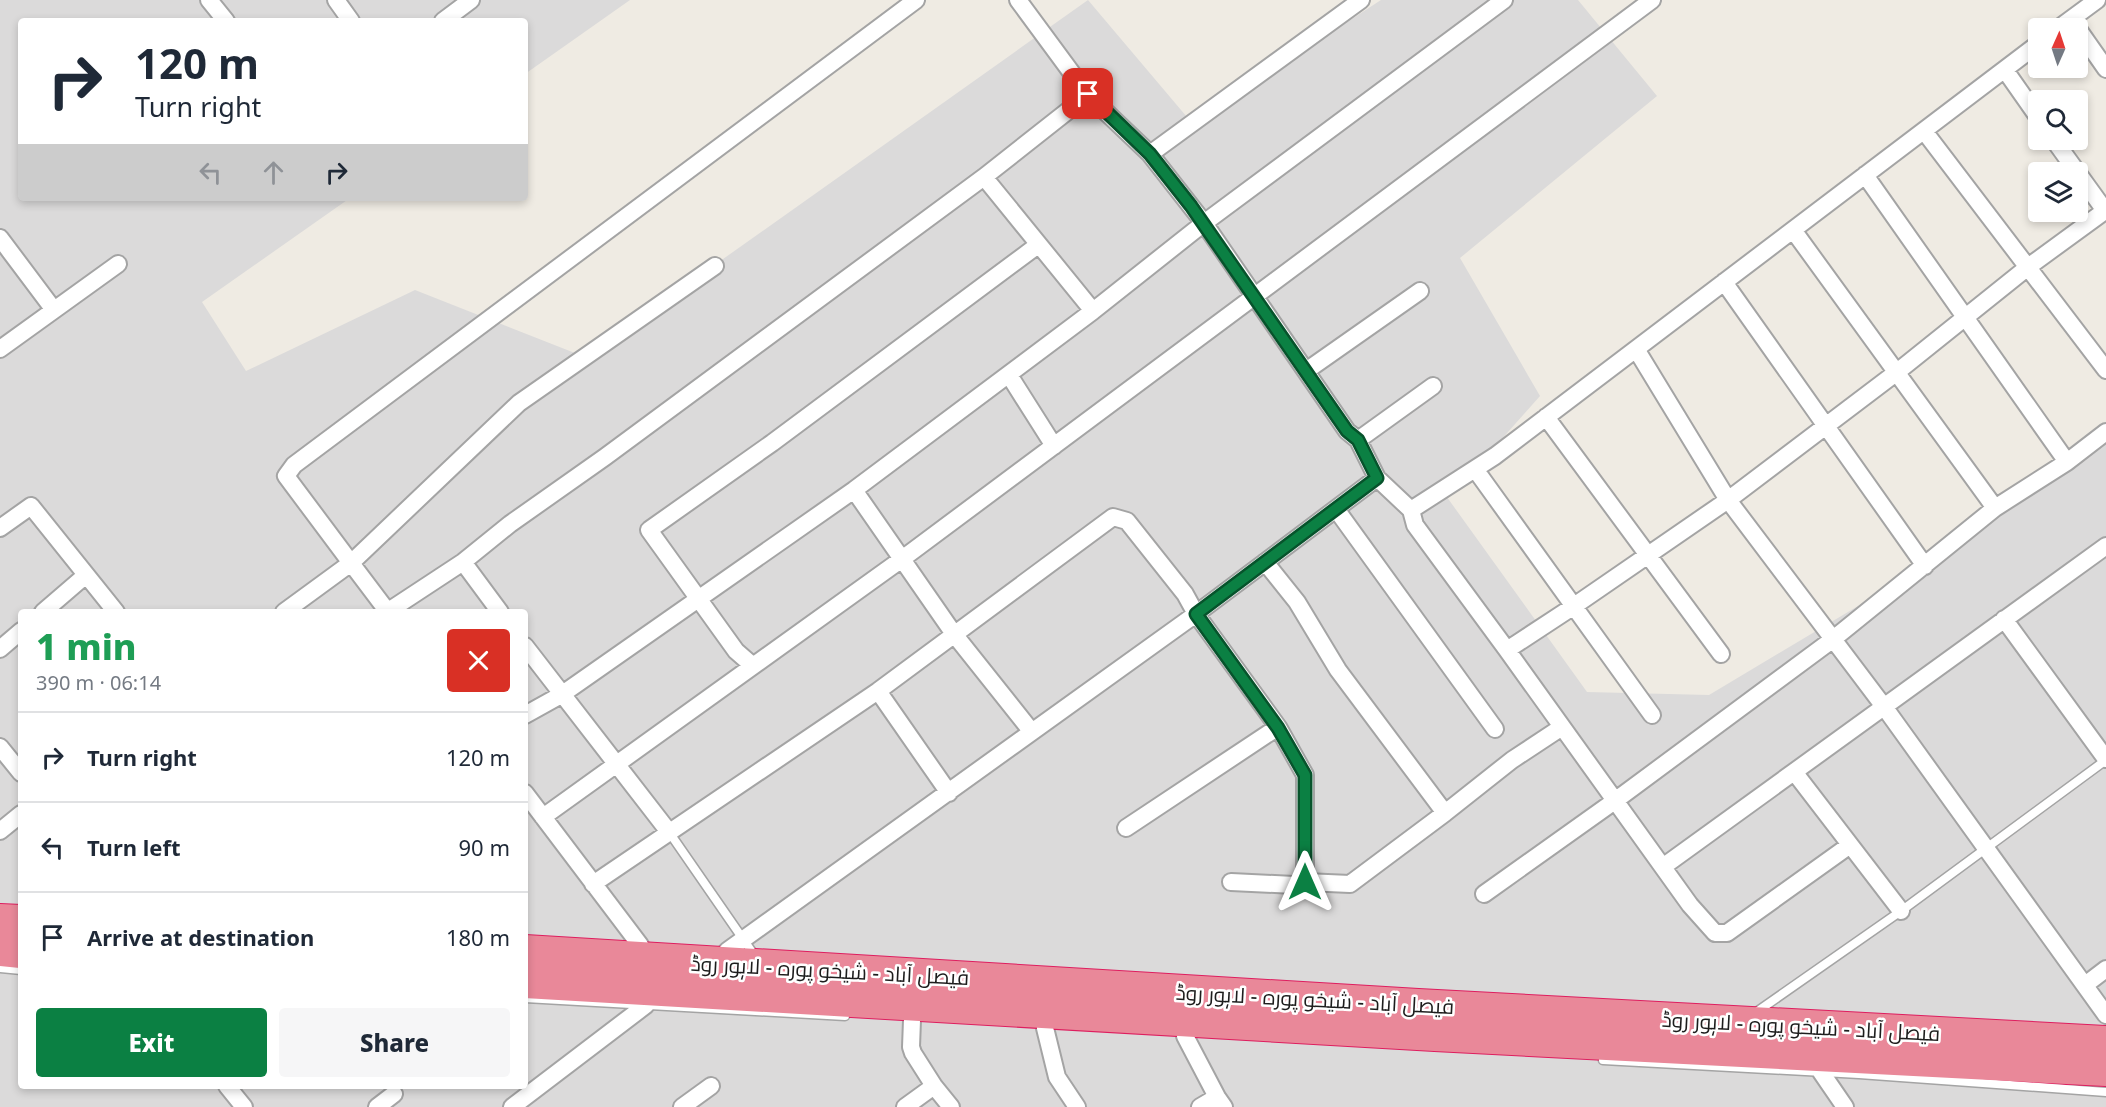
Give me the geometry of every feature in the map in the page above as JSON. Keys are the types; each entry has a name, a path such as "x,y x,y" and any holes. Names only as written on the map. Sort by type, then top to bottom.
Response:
{"highway":[{"path":"0,920 18,921"},
{"path":"0,950 18,952"},
{"name":"فیصل آباد - شیخو پورہ - لاہور روڈ","path":"528,951 1430,1006 2106,1042"},
{"name":"فیصل آباد - شیخو پورہ - لاہور روڈ","path":"528,982 1435,1035 2106,1070"}],"street":[{"path":"209,0 224,18"},
{"path":"336,0 349,18"},
{"path":"386,609 286,476 294,465 916,0"},
{"path":"1018,0 1088,94 1150,154 1204,223 1347,431 1358,440 1377,478 1411,510 1415,525 1690,905 1715,933 1727,933 1850,845"},
{"path":"1150,154 1361,0"},
{"path":"528,713 561,695 854,490 1093,311 1204,223 1504,0"},
{"path":"543,817 902,559 1652,0"},
{"path":"2079,18 2097,0"},
{"path":"446,18 460,3"},
{"path":"2088,47 2106,69"},
{"path":"1411,510 1475,469 1546,417 2028,52"},
{"path":"2005,70 2028,103"},
{"path":"392,609 463,562 510,524 605,457 984,177 1088,94"},
{"path":"1924,131 2106,370"},
{"path":"1507,650 1728,500 1897,372 2028,267 2106,211 2061,150"},
{"path":"1865,175 2067,462"},
{"path":"984,177 1093,311"},
{"path":"1793,230 1995,508"},
{"path":"0,238 54,310"},
{"path":"752,665 736,651 649,530 772,443 1038,245"},
{"path":"0,349 118,264"},
{"path":"288,609 351,563 519,403 715,266"},
{"path":"1724,282 1924,566"},
{"path":"1306,371 1420,291"},
{"path":"1636,349 1728,500 1885,708 2106,1015"},
{"path":"1009,375 1054,446"},
{"path":"1358,440 1433,386"},
{"path":"1546,417 1721,654"},
{"path":"1484,894 1616,800 1832,640 1995,508 2067,462 2106,432"},
{"path":"1475,469 1652,715"},
{"path":"721,950 747,946 949,793 1196,614 1377,478"},
{"path":"854,490 954,634 1032,732"},
{"path":"0,528 31,506 114,609"},
{"path":"1336,510 1495,729"},
{"path":"593,884 878,691 1113,517 1127,522 1185,594 1196,614 1278,728 1305,775 1305,882"},
{"path":"1664,867 2004,620 2105,550"},
{"path":"463,562 498,609"},
{"path":"1265,562 1297,602 1338,670 1446,813"},
{"path":"46,609 86,575"},
{"path":"2004,620 2106,760"},
{"path":"0,649 18,634"},
{"path":"528,650 669,832"},
{"path":"878,691 949,793"},
{"path":"1231,882 1294,885 1305,882 1350,884 1446,813 1512,760 1562,727"},
{"path":"1126,828 1278,728"},
{"path":"0,747 18,769"},
{"path":"1795,772 1901,911"},
{"path":"528,797 640,945"},
{"path":"0,831 18,816"},
{"path":"2085,985 2106,969"},
{"path":"512,1107 646,1005"},
{"path":"911,1020 913,1053 934,1086 951,1107"},
{"path":"1045,1028 1057,1077 1077,1107"},
{"path":"1185,1036 1221,1102 1200,1107"},
{"path":"1821,1072 1845,1107"},
{"path":"682,1107 711,1086"},
{"path":"905,1107 934,1086"},
{"path":"229,1089 244,1107"},
{"path":"377,1107 394,1094"}],"lane":[{"path":"1755,1013 1901,911 2106,760"},
{"path":"669,832 747,946 763,953"},
{"path":"0,968 18,970"},
{"path":"528,998 854,1017"},
{"path":"1743,1012 1767,1014"},
{"path":"1860,1019 2106,1033"},
{"path":"1597,1059 2106,1092"}],"shaded area":[{"path":"0,0 630,0 528,72 528,18 18,18 18,201 346,201 202,302 246,371 415,290 585,357 1088,0 1192,123 1381,0 1578,0 1657,96 1460,258 1540,396 1475,469 1444,493 1587,692 1709,695 1925,566 2106,438 2106,1107 0,1107"}],"route":[{"path":"1088,94 1150,154 1204,223 1347,431 1358,440 1377,478 1196,614 1278,728 1305,775 1305,882"}]}
